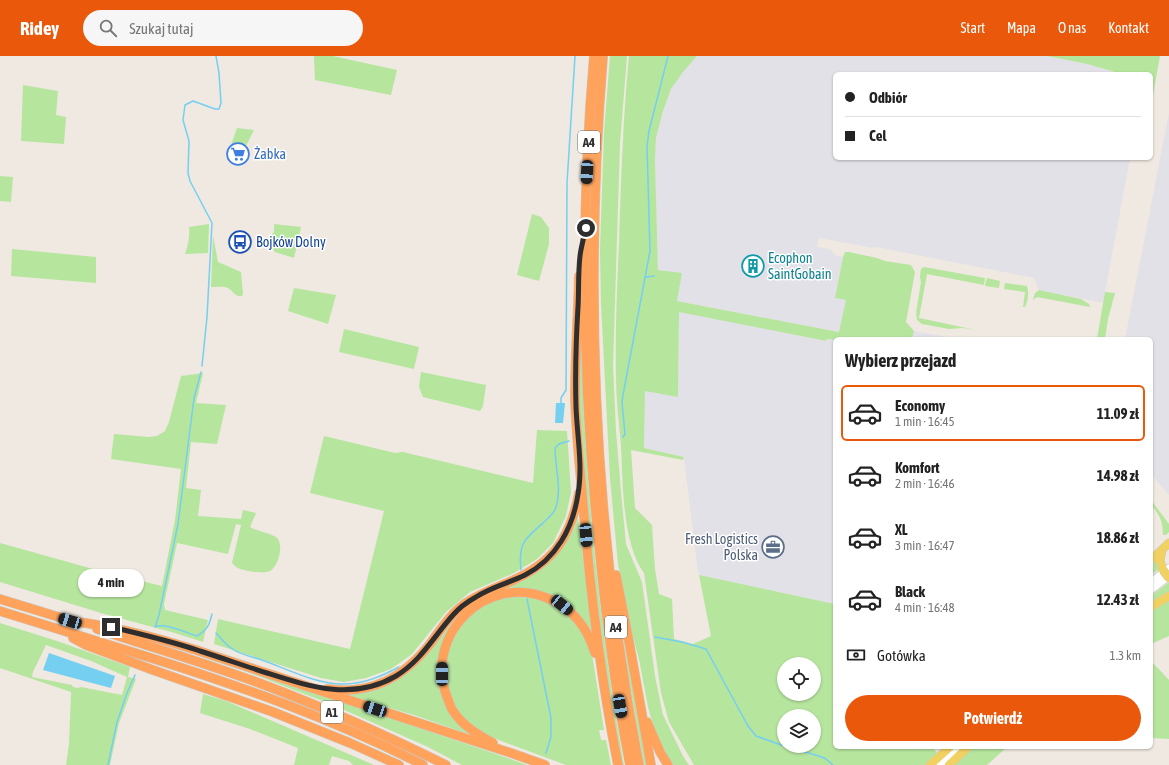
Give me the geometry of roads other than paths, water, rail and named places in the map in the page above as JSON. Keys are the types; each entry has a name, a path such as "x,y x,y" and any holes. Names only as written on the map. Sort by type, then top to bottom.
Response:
{"highway":[{"name":"A4","path":"594,56 589,125 585,297 589,426 601,571 609,633 630,765"},
{"name":"A4","path":"603,56 596,158 594,241 595,374 602,488 610,572 622,667 639,765"},
{"path":"586,228 580,256 575,370 576,419 590,579 602,674 618,765"},
{"path":"306,685 336,690 373,687 398,675 409,667 420,656 454,613 466,603 479,595 526,575 548,558 559,546 568,530 575,510 581,480"},
{"path":"602,488 619,593 651,765"},
{"path":"511,753 477,734 467,726 452,710 444,688 442,659 445,646 450,633 461,618 471,609 494,596 508,593 529,593 540,595 552,600 571,612 584,627 590,636 602,674"},
{"name":"A1","path":"0,599 194,661 266,686 384,735 446,765"},
{"name":"A1","path":"0,611 192,671 250,691 320,718 423,765"},
{"path":"70,621 105,626 148,636 217,656 545,765"},
{"path":"50,626 86,645 273,712 350,743 399,765"},
{"path":"641,706 660,752 668,765"},
{"path":"350,743 386,765"}],"main road":[{"path":"1153,558 1169,543"},
{"path":"1153,589 1169,577 1166,569 1160,561 1162,550"},
{"path":"1153,580 1166,569"},
{"path":"1153,606 1169,596"},
{"path":"930,765 948,749"},
{"path":"934,765 948,749"},
{"path":"940,765 958,749"},
{"path":"949,765 966,749"}],"water":[{"path":"556,403 565,403 563,423 555,423"},
{"path":"49,653 115,676 111,688 43,670"}],"waterway":[{"path":"202,366 207,317 212,223 190,181 188,173 189,141 183,120 185,105 193,101 219,109 221,103 216,56"},
{"path":"561,403 561,398 566,390 567,183 575,56"},
{"path":"623,437 625,434 622,402 623,395 650,251 647,146 649,131 668,56"},
{"path":"646,277 654,276"},
{"path":"155,627 159,615 178,524 194,398 201,372"},
{"path":"521,570 520,554 524,543 531,533 551,516 556,507 558,500 558,485 555,448 559,444 569,441"},
{"path":"527,599 551,718 551,737 546,753"},
{"path":"155,627 169,627 197,636 208,627 212,614"},
{"path":"216,633 227,645 238,652 303,676 334,684 359,683 399,667"},
{"path":"655,637 682,642 706,649 748,726 756,736 777,744"},
{"path":"108,765 117,722 135,675"},
{"path":"809,753 822,757 833,765"}],"place":[{"name":"Żabka","path":"238,154"},
{"name":"Bojków Dolny","path":"240,242"},
{"name":"Ecophon SaintGobain","path":"753,266"},
{"name":"Fresh Logistics Polska","path":"773,547"}]}
